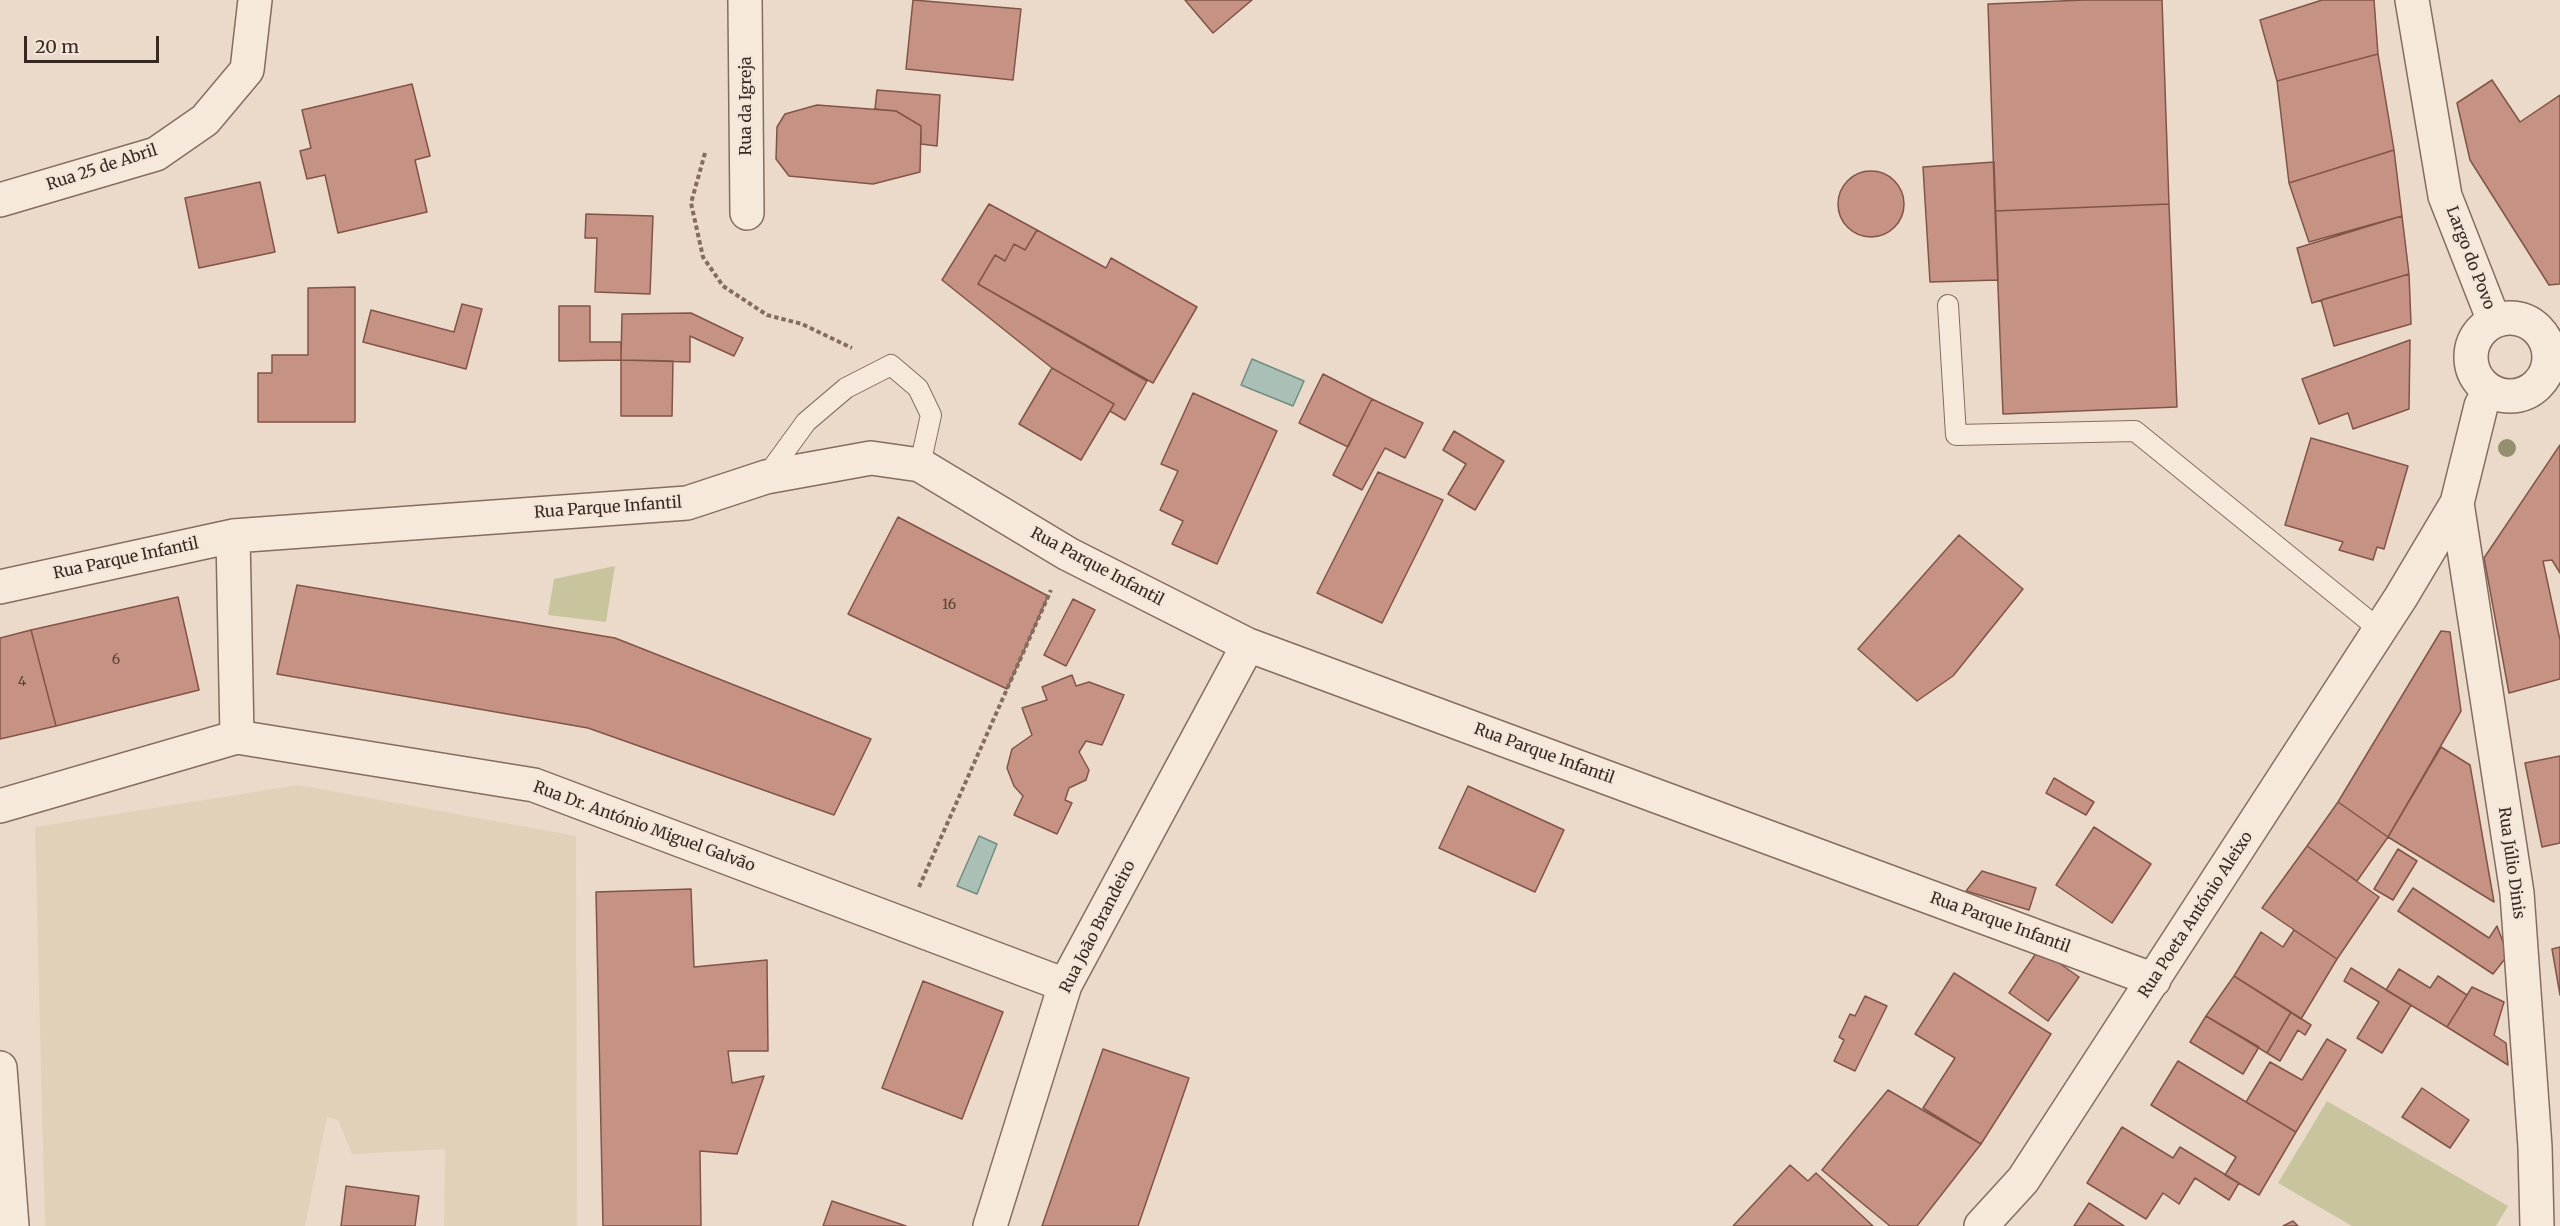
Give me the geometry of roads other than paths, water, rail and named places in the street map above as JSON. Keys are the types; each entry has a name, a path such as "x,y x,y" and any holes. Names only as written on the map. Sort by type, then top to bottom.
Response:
{"street":[{"name":"Rua 25 de Abril","path":"0,200 156,154 205,120 247,70 255,0"},
{"name":"Rua da Igreja","path":"745,0 747,213"},
{"name":"Largo do Povo","path":"2412,0 2445,196 2494,321"},
{"name":"Largo do Povo","path":"2520,319 2554,342 2547,366 2538,384 2515,395 2502,395 2489,390 2474,372 2471,348 2476,337 2494,321 2520,319"},
{"path":"2457,503 2481,406 2489,390"},
{"name":"Rua Parque Infantil","path":"0,587 233,536 687,503 766,477 871,458 920,465 1068,554 1248,645 2154,980"},
{"name":"Rua Poeta António Aleixo","path":"1981,1226 2023,1180 2380,630 2457,503"},
{"name":"Rua Júlio Dinis","path":"2457,503 2517,893 2535,1147 2537,1226"},
{"path":"233,536 237,737"},
{"name":"Rua João Brandeiro","path":"990,1226 1065,985 1248,645"},
{"name":"Rua Dr. António Miguel Galvão","path":"0,806 237,737 534,785 1065,985"},
{"path":"0,1068 8,1213"}],"lane":[{"path":"1948,305 1956,435 2135,431 2380,630"},
{"path":"766,477 806,422 846,388 891,364 918,388 931,415 920,465"}]}
